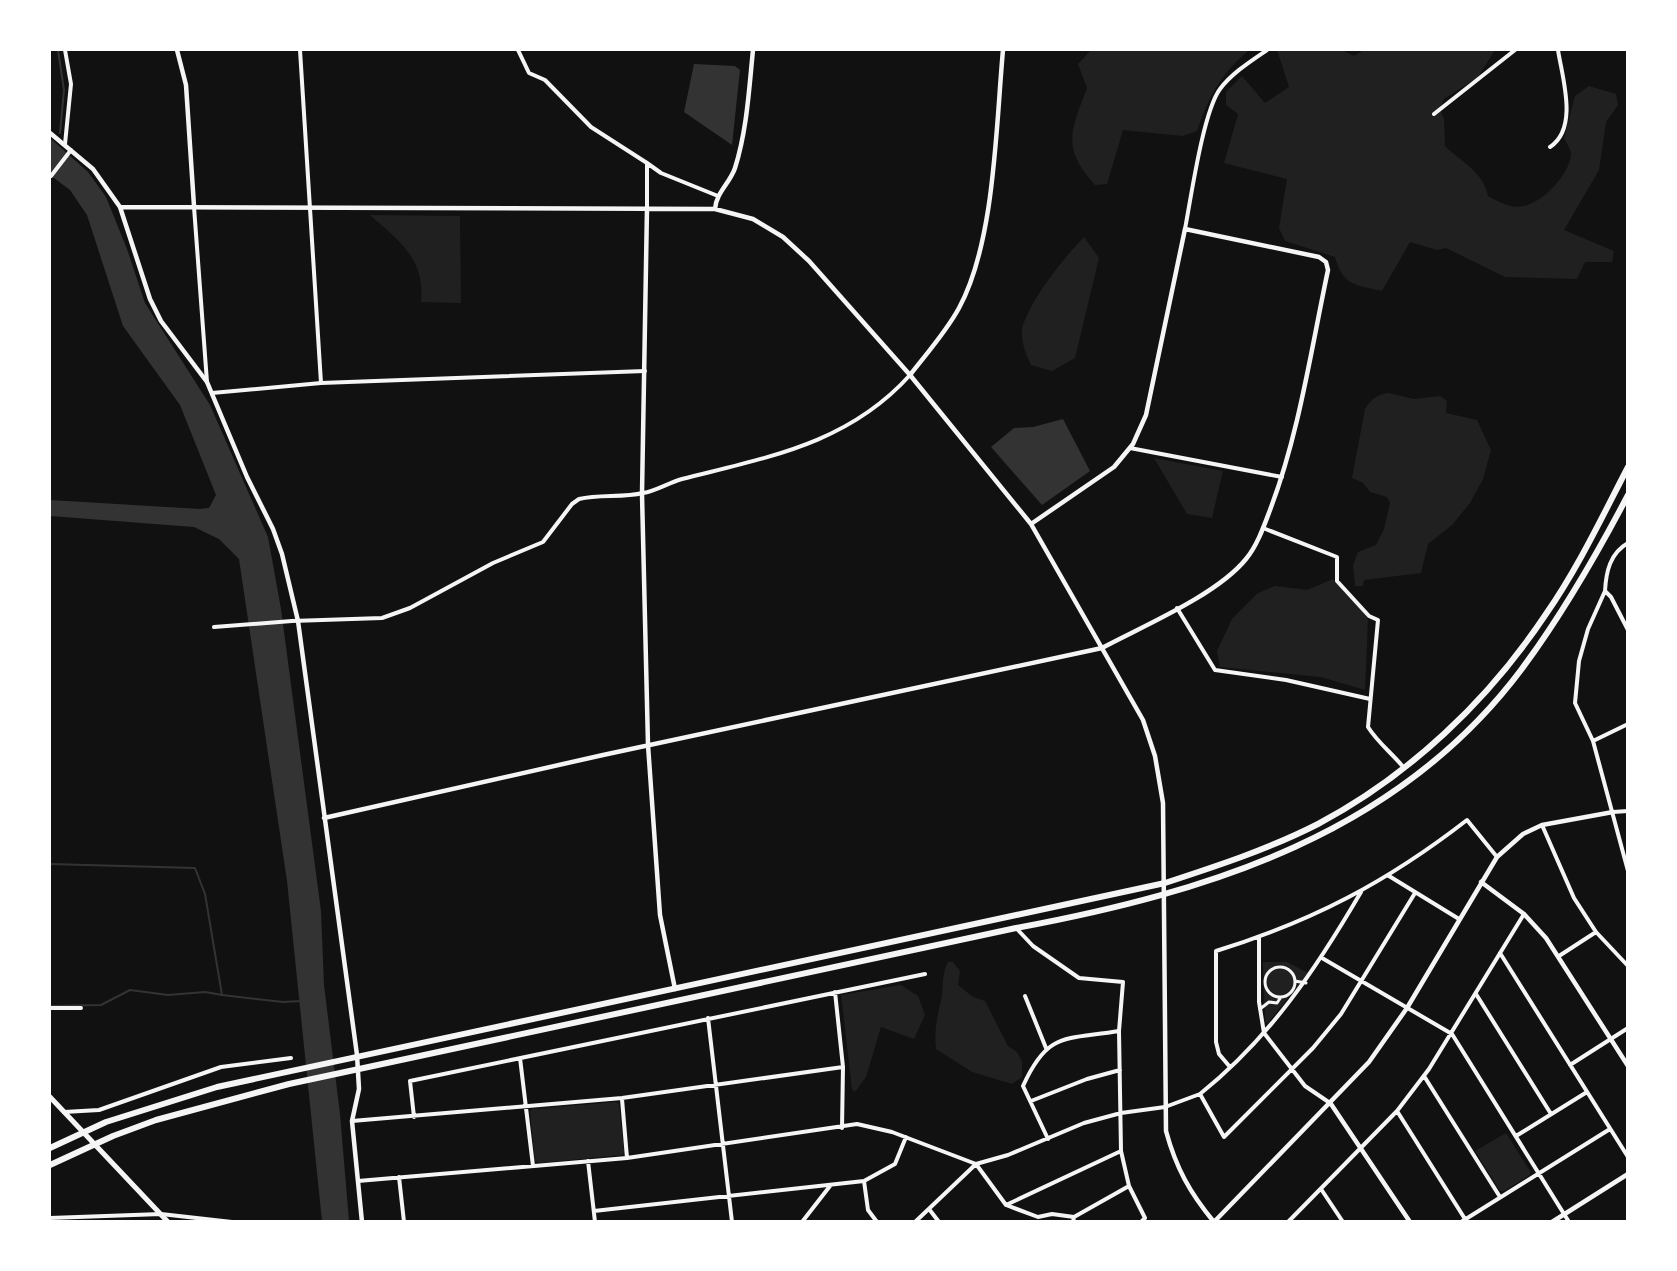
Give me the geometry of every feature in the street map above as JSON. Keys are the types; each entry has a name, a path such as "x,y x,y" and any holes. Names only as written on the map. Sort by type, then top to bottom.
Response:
{"highway":[{"path":"50,1148 82,1132 217,1087 357,1055 1165,883 1286,839 1339,811 1404,768 1450,729 1512,662 1564,584 1628,467"},
{"path":"50,1165 92,1144 156,1120 294,1083 1016,928 1093,914 1165,895 1256,866 1326,833 1379,801 1458,739 1520,671 1555,621 1587,572 1628,495"}],"main road":[{"path":"50,1097 92,1144 168,1221"}],"street":[{"path":"65,50 71,84 65,144"},
{"path":"177,50 186,85 207,382"},
{"path":"300,50 308,207 321,382"},
{"path":"518,50 529,73 545,80 591,127 661,173 718,196"},
{"path":"715,209 718,196 734,171 742,144 753,50"},
{"path":"214,627 382,618 410,609 493,563 543,542 572,504 579,499 642,494 679,480 790,451 832,435 875,410 910,375 960,307 974,271 988,205 1003,50"},
{"path":"1031,524 1114,467 1130,448 1146,415 1206,130 1219,90 1232,76 1267,50"},
{"path":"1434,114 1515,50"},
{"path":"1550,147 1557,142 1564,125 1566,94 1558,50"},
{"path":"50,133 93,169 120,207 130,241 158,314 207,382 282,554 295,621 357,1055 359,1089 352,1121 362,1221"},
{"path":"51,176 69,151"},
{"path":"647,163 642,494 648,745 660,915 675,988"},
{"path":"120,207 715,209 753,219 783,237 809,261 910,375 1031,524 1143,720 1155,756 1163,802 1166,1131 1180,1174 1188,1189 1214,1221 1331,1104 1369,1062 1407,1008 1497,857 1523,834 1542,825 1628,811"},
{"path":"324,818 648,745 1102,648 1177,608 1221,581 1246,559 1263,528 1282,477 1325,282 1326,262 1318,257 1185,229"},
{"path":"212,393 321,382 645,371"},
{"path":"1130,448 1282,477"},
{"path":"1263,528 1337,557 1337,581 1370,616 1378,620 1368,727 1377,743 1387,748 1404,768"},
{"path":"1628,543 1621,547 1607,568 1605,591 1588,629 1579,661 1575,703 1593,741 1623,862 1628,871"},
{"path":"1605,591 1611,597 1628,630"},
{"path":"1177,608 1215,670 1286,680 1370,699"},
{"path":"1593,741 1628,724"},
{"path":"1230,1066 1219,1054 1216,1042 1216,951 1259,937 1361,892 1389,876 1467,820 1497,857"},
{"path":"1542,825 1574,898 1596,933 1628,966"},
{"path":"1389,876 1459,919"},
{"path":"1481,882 1524,914 1559,956 1628,1066"},
{"path":"915,1221 976,1164 1084,1124 1121,1113 1165,1107 1200,1094 1264,1033 1306,983 1361,892"},
{"path":"1200,1094 1224,1137 1293,1069 1341,1014 1415,892"},
{"path":"1288,1221 1397,1111 1424,1076 1452,1035 1524,914"},
{"path":"1016,928 1033,946 1079,978 1123,982 1119,1031 1121,1151 1129,1186 1145,1218 1142,1221"},
{"path":"1559,956 1596,933"},
{"path":"1259,937 1259,1009 1264,1033 1305,1086 1331,1104 1410,1221"},
{"path":"1500,953 1628,1157"},
{"path":"1322,958 1452,1035 1569,1221"},
{"path":"1281,997 1274,996 1267,989 1265,980 1269,972 1277,968 1287,969 1295,981 1306,983"},
{"path":"414,1116 410,1081 925,974"},
{"path":"1259,1009 1269,1002 1277,1003 1281,997 1292,991 1295,981"},
{"path":"835,992 843,1067 842,1128"},
{"path":"1476,994 1551,1114"},
{"path":"1025,996 1046,1048"},
{"path":"50,1008 81,1008"},
{"path":"708,1018 732,1221"},
{"path":"1570,1065 1628,1028"},
{"path":"1048,1139 1023,1086 1034,1063 1046,1048 1061,1041 1119,1031"},
{"path":"64,1112 99,1110 221,1067 291,1058"},
{"path":"520,1058 533,1166"},
{"path":"352,1121 622,1098 843,1067"},
{"path":"1031,1101 1087,1079 1120,1070"},
{"path":"1424,1076 1500,1197"},
{"path":"1516,1136 1587,1092"},
{"path":"622,1098 627,1158"},
{"path":"1397,1111 1463,1220 1610,1129"},
{"path":"358,1181 627,1158 857,1124 876,1127 906,1137 976,1164 1006,1205 1043,1219 1052,1214 1073,1219 1129,1186"},
{"path":"594,1211 864,1181 895,1164 906,1137"},
{"path":"1006,1205 1121,1151"},
{"path":"588,1161 595,1221"},
{"path":"1552,1221 1628,1174"},
{"path":"399,1177 404,1221"},
{"path":"864,1181 868,1210 877,1221"},
{"path":"802,1221 831,1185"},
{"path":"1321,1189 1343,1221"},
{"path":"929,1209 939,1221"},
{"path":"50,1218 105,1220 161,1214 232,1221"}],"shaded area":[{"path":"1091,50 1249,50 1223,77 1206,107 1197,131 1183,136 1123,130 1107,184 1095,185 1077,160 1072,138 1087,88 1078,64"},
{"path":"1277,50 1342,50 1354,56 1364,50 1495,50 1478,77 1444,99 1440,109 1444,119 1445,146 1477,174 1488,196 1514,207 1524,206 1539,199 1554,186 1565,171 1571,155 1564,138 1575,96 1589,86 1616,94 1618,105 1606,122 1599,170 1564,230 1614,251 1612,262 1585,262 1577,279 1505,277 1446,248 1437,250 1410,242 1382,291 1352,283 1342,274 1335,257 1285,241 1279,228 1287,179 1224,163 1238,114 1226,105 1226,92 1242,76 1265,103 1289,87"},
{"path":"694,64 735,66 740,70 732,145 684,112"},
{"path":"50,138 88,172 106,197 145,303 210,405 268,537 281,609 321,911 324,985 340,1114 349,1221 322,1221 287,881 239,559 219,539 194,527 50,516 50,500 200,509 209,508 216,495 180,405 123,326 87,215 70,190 50,175"},
{"path":"370,215 460,216 461,303 421,302 421,287 415,262 400,243"},
{"path":"1084,237 1099,258 1075,358 1052,371 1031,365 1024,346 1023,325 1049,278"},
{"path":"1389,393 1414,399 1440,396 1447,401 1446,413 1477,420 1491,450 1483,479 1470,503 1452,525 1428,544 1421,573 1364,580 1363,586 1355,586 1353,565 1358,552 1376,545 1384,529 1390,503 1387,497 1370,492 1363,483 1352,478 1365,409 1375,398"},
{"path":"1063,419 1090,471 1042,505 991,447 1014,428 1033,427"},
{"path":"1154,458 1223,471 1212,518 1187,514"},
{"path":"1333,579 1359,605 1368,620 1365,690 1321,677 1220,667 1217,651 1232,619 1258,593 1275,586 1307,590"},
{"path":"948,962 953,962 960,971 958,985 973,997 985,1001 1008,1046 1017,1052 1022,1062 1022,1077 1012,1084 972,1072 936,1049 936,1025"},
{"path":"1263,962 1287,962 1308,973 1268,1023 1265,1022"},
{"path":"901,985 918,996 925,1015 914,1039 881,1027 866,1077 855,1092 852,1089 841,995"},
{"path":"616,1102 619,1104 624,1152 622,1155 540,1163 535,1161 530,1112 532,1109"},
{"path":"1506,1133 1530,1171 1530,1175 1504,1191 1500,1191 1475,1151"}],"waterway":[{"path":"58,50 64,90 60,133"},
{"path":"50,864 195,868 205,894 222,995 283,1002 302,1001"},
{"path":"50,1006 101,1005 130,990 168,995 205,992 222,995"},
{"path":"58,1222 67,1221"}]}
